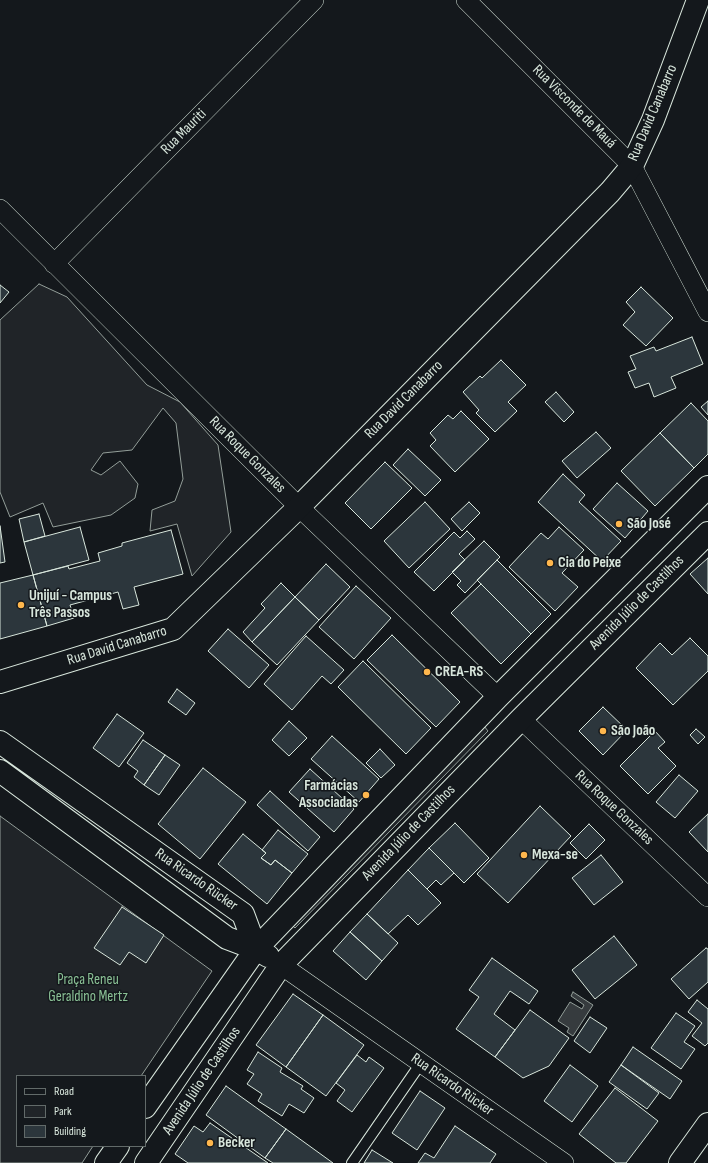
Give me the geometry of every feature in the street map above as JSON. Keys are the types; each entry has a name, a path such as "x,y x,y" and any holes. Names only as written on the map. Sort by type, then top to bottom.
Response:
{"main road":[{"name":"Rua David Canabarro","path":"0,682 173,629 299,507 610,192 632,166 653,120 698,0"},
{"name":"Avenida Júlio de Castilhos","path":"146,1106 256,949 498,697 708,487"},
{"name":"Avenida Júlio de Castilhos","path":"146,1163 281,965 521,719 708,533"},
{"path":"498,697 521,719"},
{"name":"Rua Ricardo Rücker","path":"0,742 243,914 256,949"},
{"name":"Rua Ricardo Rücker","path":"0,771 227,938 256,949"},
{"path":"256,949 281,965"},
{"path":"680,1163 708,1124"},
{"path":"106,1163 117,1147"}],"street":[{"name":"Rua Mauriti","path":"54,264 314,0"},
{"name":"Rua Visconde de Mauá","path":"466,0 632,166 708,312"},
{"name":"Rua Roque Gonzales","path":"0,209 299,507 498,697"},
{"name":"Rua Roque Gonzales","path":"521,719 708,897"},
{"name":"Rua Ricardo Rücker","path":"281,965 564,1163"}],"lane":[{"path":"352,1163 421,1063"}],"green space":[{"path":"39,284 67,297 147,385 180,402 218,445 231,532 192,576 177,524 150,531 152,510 175,501 183,479 176,423 163,408 132,450 103,453 91,470 101,475 120,461 138,484 135,498 111,515 53,527 43,503 10,517 0,492 0,320"},
{"path":"484,726 488,731 295,928 290,923"},
{"name":"Praça Reneu Geraldino Mertz","path":"0,816 212,971 142,1075 16,1075 16,1147 92,1147 82,1163 0,1163"}],"shaded area":[{"path":"573,992 593,1005 573,1036 567,1032 569,1028 558,1021 570,1002 582,1009 584,1005 571,996"}],"building":[{"path":"0,285 9,292 0,303"},
{"path":"641,287 673,318 646,346 623,325 635,312 626,302"},
{"path":"692,337 703,364 671,377 676,388 654,397 649,383 635,388 628,372 636,369 630,356 654,347 656,351"},
{"path":"501,360 526,385 508,402 517,411 495,432 476,413 479,410 463,392 480,376 482,378"},
{"path":"556,392 574,412 564,422 545,402"},
{"path":"708,401 708,415 701,407"},
{"path":"691,403 708,421 708,454 694,468 660,433"},
{"path":"461,411 489,439 455,472 430,446 436,440 430,433 448,415 453,419"},
{"path":"596,432 611,448 577,478 562,461"},
{"path":"660,433 694,468 655,506 621,471"},
{"path":"408,449 441,480 425,496 393,465"},
{"path":"385,462 412,488 371,529 345,503"},
{"path":"563,474 585,495 579,502 621,541 602,561 538,502"},
{"path":"617,483 648,511 625,538 593,509"},
{"path":"425,502 450,529 409,568 384,541"},
{"path":"469,502 480,513 462,531 451,519"},
{"path":"39,514 45,536 24,542 19,519"},
{"path":"0,526 5,562 0,563"},
{"path":"80,527 89,560 33,575 24,542"},
{"path":"559,527 584,550 562,573 578,587 555,611 509,567 541,533 548,539"},
{"path":"171,530 183,574 134,587 139,605 123,609 118,592 70,605 74,618 47,626 33,575 68,566 69,569 100,561 98,553 122,546 122,543"},
{"path":"467,531 475,539 459,554 465,560 434,591 414,572 454,532 460,538"},
{"path":"484,541 500,557 465,593 457,585 461,581 452,572"},
{"path":"708,558 708,594 690,574"},
{"path":"497,560 551,614 531,634 477,580"},
{"path":"326,564 350,587 319,620 295,597"},
{"name":"Unijuí - Campus Três Passos","path":"33,575 47,626 0,639 0,583"},
{"path":"281,583 295,597 252,642 243,632 265,608 261,604"},
{"path":"481,584 531,634 501,664 451,613"},
{"path":"356,586 391,618 354,659 319,627"},
{"path":"295,597 319,620 277,665 252,642"},
{"path":"228,629 269,665 249,688 208,651"},
{"path":"392,635 460,702 436,727 367,660"},
{"path":"306,636 344,670 331,684 322,676 292,710 264,684"},
{"path":"690,638 708,656 708,671 673,705 636,668 660,643 672,655"},
{"path":"363,661 431,728 406,754 338,687"},
{"path":"177,689 195,703 186,715 168,702"},
{"name":"São João","path":"603,707 627,730 603,755 579,731"},
{"path":"117,714 144,733 119,767 93,748"},
{"path":"289,721 307,738 289,756 272,740"},
{"path":"696,729 705,737 698,744 690,735"},
{"path":"655,731 665,742 658,748 676,766 648,794 620,766"},
{"path":"332,736 379,779 359,802 311,759"},
{"path":"143,740 165,755 144,785 134,777 138,771 127,763"},
{"path":"380,749 395,765 381,778 366,763"},
{"path":"165,755 180,765 159,795 144,785"},
{"path":"203,768 246,802 200,859 158,824"},
{"path":"310,769 354,809 334,832 289,792"},
{"path":"679,775 698,791 675,818 656,802"},
{"path":"270,791 320,837 308,851 257,805"},
{"name":"Mexa-se","path":"540,806 571,836 508,903 477,874"},
{"path":"708,814 708,852 689,832"},
{"path":"455,823 489,858 464,883 429,848"},
{"path":"589,824 605,840 586,859 570,843"},
{"path":"278,830 308,854 292,873 275,860 271,865 261,858 266,853 262,850"},
{"path":"243,834 266,853 261,858 271,865 275,860 292,873 267,904 218,864"},
{"path":"429,848 454,873 441,885 436,880 427,889 408,870"},
{"path":"601,855 623,882 594,905 572,878"},
{"path":"408,870 441,903 418,925 408,915 388,934 367,914"},
{"path":"122,907 164,935 146,963 129,952 120,965 94,948"},
{"path":"367,914 398,943 382,961 350,932"},
{"path":"350,932 382,961 366,980 333,951"},
{"path":"614,936 637,965 595,999 572,970"},
{"path":"706,948 708,949 708,982 689,999 671,979"},
{"path":"492,958 538,991 529,1004 510,991 494,1014 515,1030 495,1057 456,1029 479,997 469,990"},
{"path":"293,994 323,1015 286,1067 256,1045"},
{"path":"697,1000 708,1009 708,1043 705,1046 692,1036 702,1023 688,1012"},
{"path":"530,1010 569,1038 549,1066 523,1078 495,1057"},
{"path":"676,1013 695,1026 684,1042 695,1049 681,1069 651,1048"},
{"path":"323,1015 364,1045 326,1096 286,1067"},
{"path":"590,1017 607,1028 590,1053 574,1041"},
{"path":"633,1047 682,1081 670,1099 621,1065"},
{"path":"258,1052 282,1068 280,1072 303,1086 301,1089 314,1098 304,1113 289,1104 282,1116 258,1101 262,1094 247,1084 254,1074 247,1070"},
{"path":"357,1055 366,1062 369,1057 384,1068 352,1112 337,1101 345,1090 336,1083"},
{"path":"570,1065 598,1086 572,1122 544,1101"},
{"path":"621,1065 659,1093 647,1109 609,1082"},
{"path":"226,1086 286,1129 265,1158 206,1115"},
{"path":"615,1088 658,1121 626,1163 616,1163 579,1134"},
{"path":"420,1091 445,1108 417,1150 392,1133"},
{"name":"Becker","path":"210,1123 268,1163 188,1163 175,1154 194,1126 203,1132"},
{"path":"455,1126 496,1154 490,1163 418,1163 425,1153 434,1158"},
{"path":"286,1129 333,1163 273,1163 265,1158"},
{"path":"372,1150 393,1163 364,1163"}],"place":[{"name":"São José","path":"619,524"},
{"name":"Cia do Peixe","path":"550,563"},
{"name":"Unijuí - Campus Três Passos","path":"21,605"},
{"name":"CREA-RS","path":"427,672"},
{"name":"São João","path":"603,731"},
{"name":"Farmácias Associadas","path":"366,795"},
{"name":"Mexa-se","path":"524,855"},
{"name":"Becker","path":"210,1143"}]}
